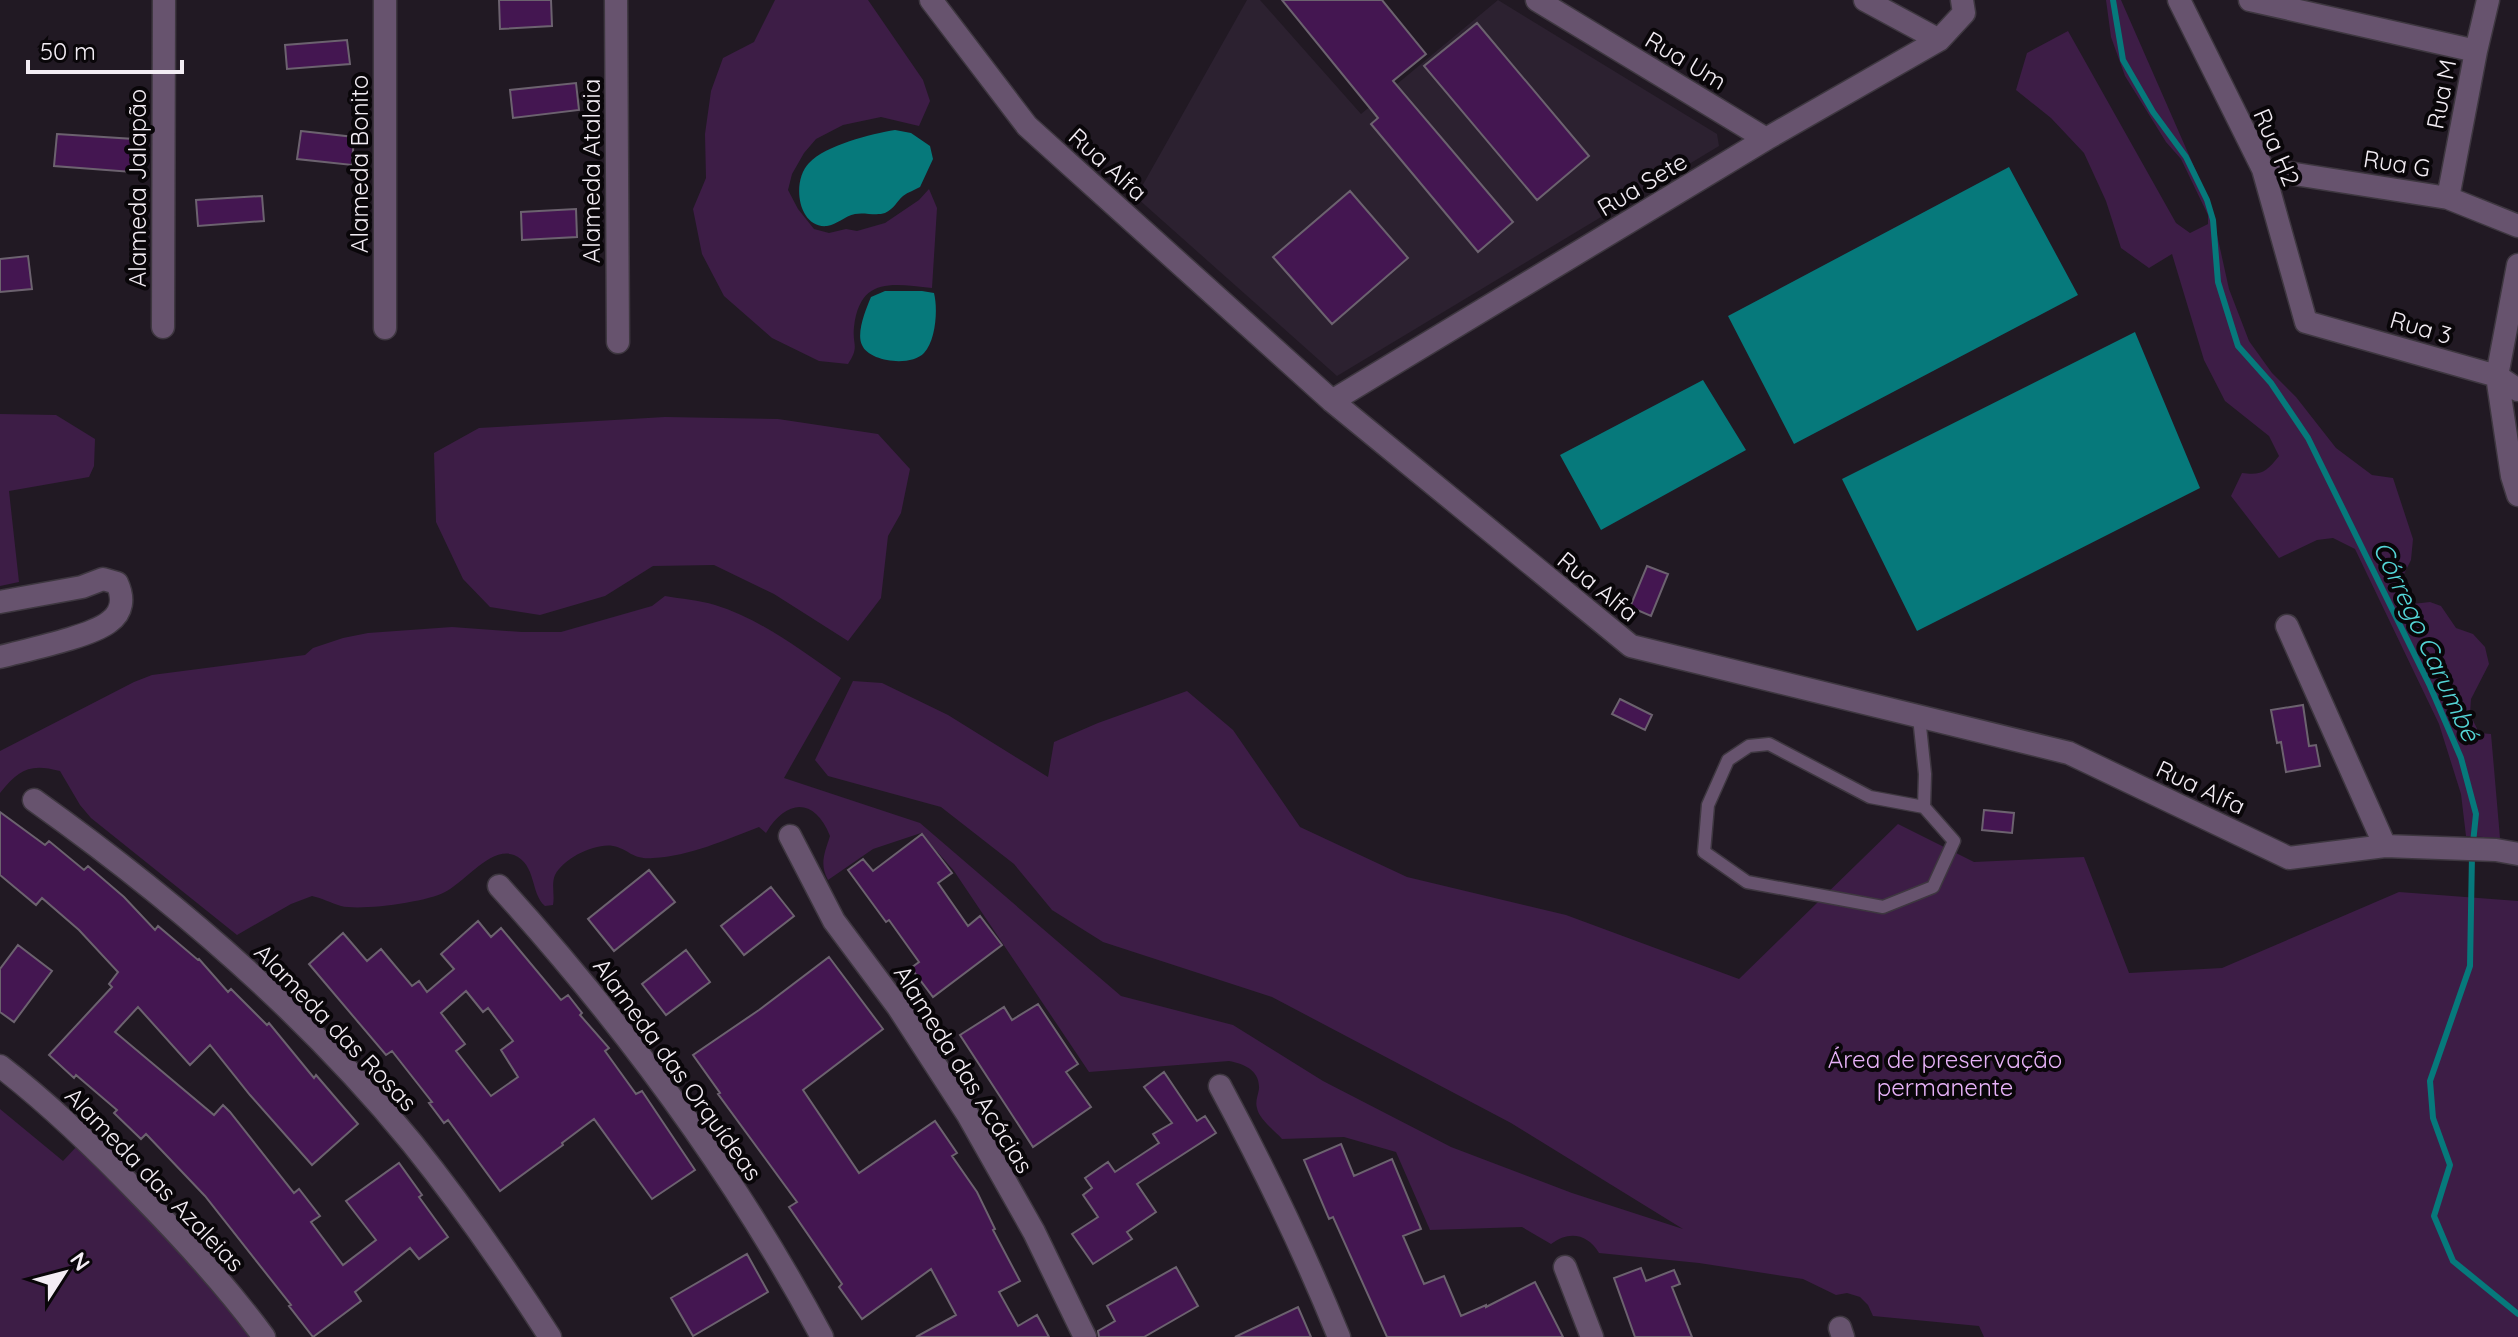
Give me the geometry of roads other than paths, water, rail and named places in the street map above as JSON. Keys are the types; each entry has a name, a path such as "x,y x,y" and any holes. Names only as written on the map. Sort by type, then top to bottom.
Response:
{"street":[{"name":"Alameda Jalapão","path":"163,327 164,0"},
{"name":"Alameda Bonito","path":"385,0 385,328"},
{"name":"Alameda Atalaia","path":"616,0 618,342"},
{"name":"Rua Alfa","path":"931,0 1027,126 1332,401 1631,646 2069,753 2289,858 2385,846 2507,852"},
{"name":"Rua Um","path":"1537,0 1766,139"},
{"path":"1865,0 1939,40"},
{"name":"Rua Sete","path":"1332,401 1766,139 1939,40 1964,13 1962,0"},
{"name":"Rua H2","path":"2179,0 2263,169 2306,322"},
{"path":"2250,0 2476,51"},
{"name":"Rua M","path":"2448,198 2488,0"},
{"name":"Rua G","path":"2263,169 2448,198 2518,226"},
{"path":"2518,265 2497,376 2512,476 2518,495"},
{"name":"Rua 3","path":"2306,322 2497,376 2518,390"},
{"path":"0,602 82,587 103,579 117,583 123,596 120,610 110,622 0,657"},
{"path":"2287,626 2385,846"},
{"name":"Alameda das Rosas","path":"34,800 109,853 193,922 268,990 347,1070 411,1142 469,1215 550,1337"},
{"name":"Alameda das Acácias","path":"790,836 834,921 898,1007 968,1115 1034,1232 1085,1337"},
{"name":"Alameda das Orquídeas","path":"499,886 573,968 689,1119 785,1269 822,1337"},
{"name":"Alameda das Azaleias","path":"0,1066 36,1093 112,1165 188,1244 264,1337"},
{"path":"1220,1086 1268,1176 1309,1263 1339,1337"},
{"path":"1565,1267 1592,1337"}],"lane":[{"path":"1919,717 1925,774 1924,807 1954,841 1933,887 1883,907 1747,882 1704,852 1708,805 1728,760 1749,746 1769,744 1870,797 1924,807"}],"water":[{"path":"895,130 911,133 930,146 933,159 920,187 903,196 885,213 855,214 827,226 809,220 800,202 799,192 803,171 809,163 837,146"},
{"path":"2009,167 2078,295 1794,444 1728,316"},
{"path":"885,291 934,293 936,316 933,333 928,347 918,357 901,361 881,359 866,351 862,345 861,328 871,297"},
{"path":"2135,332 2200,488 1917,631 1842,479"},
{"path":"1703,380 1746,450 1601,530 1560,455"}],"waterway":[{"name":"Córrego Carumbé","path":"2113,0 2123,60 2153,112 2186,157 2207,200 2213,220 2218,282 2238,346 2271,383 2308,438 2430,686 2461,758 2476,814 2473,843"},
{"name":"Córrego Carumbé","path":"2472,855 2470,966 2430,1081 2433,1118 2450,1165 2434,1216 2453,1261 2518,1314"}],"park label":[{"name":"Área de preservação permanente","path":"1945,1073"}]}
